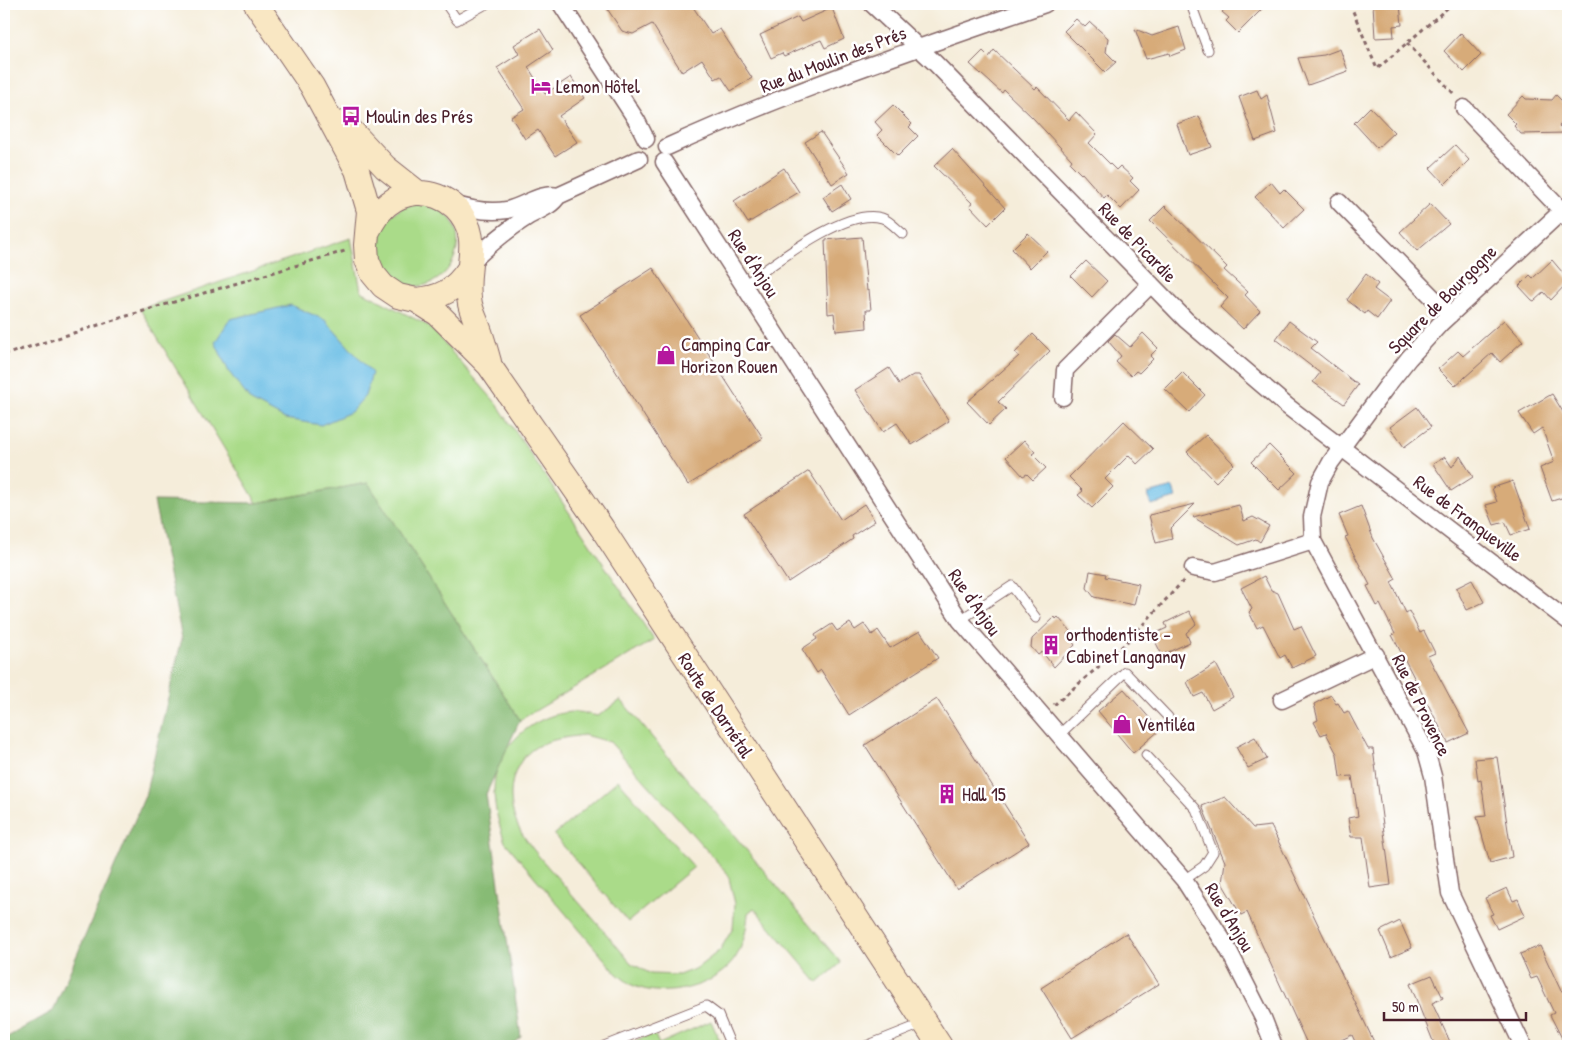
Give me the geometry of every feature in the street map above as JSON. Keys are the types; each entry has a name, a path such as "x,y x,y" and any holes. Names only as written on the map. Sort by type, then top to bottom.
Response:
{"main road":[{"path":"256,4 312,86 357,170 369,211 367,260 373,274 383,286 398,296 416,300 433,299 448,292 460,282 469,266"},
{"path":"312,86 369,152 400,181 418,193 435,196 450,203 463,216 471,233 472,255 467,284 470,303 489,365"},
{"path":"367,238 376,214 392,201 418,193"},
{"path":"416,300 438,314 489,365"},
{"name":"Route de Darnétal","path":"489,365 602,528 940,1046"}],"street":[{"path":"561,4 637,121 646,139"},
{"name":"Rue de Picardie","path":"872,4 919,47 1186,320 1240,367 1342,448"},
{"name":"Rue du Moulin des Prés","path":"665,155 814,87 919,47 1045,4"},
{"name":"Square de Bourgogne","path":"1342,448 1409,358 1450,315 1565,215 1464,108"},
{"path":"658,138 665,155 660,166 650,167 639,159 638,148 646,139 658,138"},
{"name":"Rue d'Anjou","path":"665,155 744,285 960,620 1184,880 1227,947 1263,1018 1274,1046"},
{"path":"469,266 486,248 530,216 554,202 558,196 639,159"},
{"path":"450,203 466,208 508,210 550,194 558,196"},
{"path":"1339,202 1450,315"},
{"path":"1063,397 1065,370 1151,284"},
{"name":"Rue de Provence","path":"1342,448 1330,462 1320,482 1312,517 1313,541 1419,736 1429,762 1450,893 1523,1046"},
{"name":"Rue de Franqueville","path":"1342,448 1568,621"},
{"path":"1193,568 1215,572 1313,541"},
{"path":"1282,700 1376,655"}],"lane":[{"path":"446,4 457,20 486,4"},
{"path":"1191,4 1208,50"},
{"path":"744,285 825,229 870,216 884,218 903,234"},
{"path":"960,620 1012,586 1036,618"},
{"path":"1060,734 1125,672 1168,718"},
{"path":"1146,755 1196,809 1213,852 1204,866 1184,880"},
{"path":"604,1046 706,1006 718,1015 731,1046"},
{"path":"866,1046 925,1022"}],"path":[{"path":"1350,4 1378,69 1452,4"},
{"path":"1407,44 1461,101 1464,108"},
{"path":"4,355 367,238"},
{"path":"1042,716 1125,644 1193,568"}],"green space":[{"path":"410,202 436,207 450,219 457,233 457,249 451,264 441,276 427,284 411,286 386,274 381,268 376,255 378,225"},
{"path":"351,238 361,291 429,326 497,404 654,640 520,720 368,483 257,503 140,309"},
{"path":"368,483 520,720 486,794 521,1037 510,1046 4,1046 4,1039 53,1011 145,796 182,638 154,501 257,503"},
{"path":"621,700 841,963 818,983 754,908 748,913 745,935 736,957 716,976 703,983 674,991 659,991 632,985 616,973 505,842 499,824 494,795 495,776 503,755 519,735 529,727 552,716 564,713 579,712 598,716","holes":["584,735 610,742 728,874 735,904 733,928 720,950 697,968 679,975 651,974 631,963 538,855 526,840 516,821 511,798 512,786 514,775 526,755 541,744"]},
{"path":"618,780 694,867 628,922 554,835"},
{"path":"711,1021 722,1046 622,1046 654,1033 659,1044"}],"water":[{"path":"291,305 325,320 372,373 365,396 351,412 321,425 285,419 251,401 229,372 215,342 230,319"},
{"path":"1173,487 1176,498 1151,505 1148,494"}],"building":[{"path":"604,4 691,4 711,34 720,29 752,78 731,91 721,76 715,79 702,59 682,72 652,24 633,34 622,31"},
{"path":"1230,4 1267,4 1238,33 1226,21 1229,18 1222,12"},
{"path":"1373,4 1400,4 1402,25 1393,26 1394,37 1375,38"},
{"path":"832,8 844,39 825,48 821,40 784,56 782,53 771,58 760,35 798,17 801,22"},
{"path":"1076,19 1085,27 1090,22 1108,38 1106,52 1116,62 1105,72 1064,31"},
{"path":"1179,27 1186,50 1170,56 1169,53 1146,59 1135,29 1152,36"},
{"path":"540,29 553,50 528,67 545,94 571,77 585,98 559,116 577,142 555,156 538,130 525,139 511,117 524,109 497,68 519,54 514,45"},
{"path":"1461,33 1481,55 1464,72 1444,51"},
{"path":"1340,49 1348,71 1308,85 1298,58 1324,55"},
{"path":"994,50 1035,89 1037,87 1069,120 1076,112 1097,134 1089,143 1116,170 1120,166 1133,178 1130,181 1139,190 1121,209 1107,195 1104,198 1082,173 1070,163 1072,160 1004,90 1002,93 970,64 983,51 989,57"},
{"path":"1257,90 1261,99 1267,95 1277,133 1255,141 1239,97"},
{"path":"1556,95 1568,107 1568,117 1559,126 1565,133 1521,134 1514,126 1516,124 1506,114 1523,96 1526,99 1552,100"},
{"path":"893,105 912,124 909,127 918,136 898,156 877,135 882,130 875,122"},
{"path":"1370,107 1394,132 1377,148 1354,123"},
{"path":"1199,116 1212,147 1188,155 1177,124"},
{"path":"821,132 849,173 832,184 805,142"},
{"path":"1455,145 1469,160 1445,184 1430,168"},
{"path":"952,149 1005,208 988,225 970,206 972,203 934,166"},
{"path":"784,168 799,192 748,223 734,201"},
{"path":"1271,182 1280,193 1284,189 1304,209 1284,228 1255,197"},
{"path":"842,184 851,199 832,211 823,197"},
{"path":"1430,204 1449,224 1417,251 1400,232"},
{"path":"1165,206 1227,267 1224,270 1248,292 1245,295 1260,311 1243,329 1220,307 1228,298 1150,221"},
{"path":"1028,233 1047,251 1030,268 1012,249"},
{"path":"862,237 867,291 869,290 871,310 866,310 867,328 836,331 834,313 828,314 825,240"},
{"path":"1552,260 1568,279 1568,282 1551,300 1544,292 1534,301 1519,286 1530,275 1533,278"},
{"path":"1086,261 1107,281 1092,297 1071,276"},
{"path":"653,268 763,438 688,485 580,315"},
{"path":"1366,274 1378,284 1374,289 1390,301 1377,319 1367,311 1365,314 1347,300"},
{"path":"1504,320 1523,341 1500,362 1492,353 1455,386 1438,369 1458,351 1463,356"},
{"path":"1289,321 1317,342 1311,348 1358,385 1344,404 1313,382 1320,373 1276,339"},
{"path":"1143,333 1158,348 1150,356 1153,359 1139,373 1136,371 1131,376 1116,362 1121,356 1108,341 1115,334 1130,347"},
{"path":"1033,334 1050,351 998,402 1006,409 989,425 967,402 1019,356 1015,353"},
{"path":"889,368 899,384 913,375 919,375 949,421 912,445 897,423 883,432 855,390"},
{"path":"1182,372 1205,395 1189,412 1165,389"},
{"path":"1552,394 1568,420 1568,496 1552,501 1540,468 1554,462 1542,428 1533,434 1519,413"},
{"path":"1417,407 1431,427 1404,447 1390,427"},
{"path":"1124,421 1153,449 1137,464 1129,455 1105,479 1113,487 1092,508 1078,495 1083,491 1069,477"},
{"path":"1206,435 1234,464 1216,482 1187,452"},
{"path":"1024,440 1035,452 1032,454 1046,468 1033,480 1027,474 1023,476 1006,457"},
{"path":"1269,445 1297,473 1279,490 1251,462"},
{"path":"1460,456 1473,477 1451,491 1433,464 1445,457 1452,467"},
{"path":"809,471 841,520 864,504 875,521 852,536 853,539 788,582 744,514"},
{"path":"1513,481 1530,529 1511,535 1505,522 1494,525 1486,505 1497,502 1492,488"},
{"path":"1195,504 1170,529 1172,539 1156,543 1149,515"},
{"path":"1239,505 1244,521 1253,517 1269,526 1260,542 1256,539 1239,545 1193,517"},
{"path":"1361,506 1373,538 1396,579 1391,582 1406,613 1409,611 1420,633 1424,631 1435,653 1428,656 1469,733 1448,743 1392,635 1395,634 1380,604 1377,606 1367,586 1370,585 1345,537 1348,536 1339,515"},
{"path":"1090,571 1106,574 1105,577 1139,584 1134,605 1094,597 1087,588"},
{"path":"1264,576 1271,590 1278,593 1294,629 1301,626 1316,656 1292,668 1285,655 1280,658 1263,625 1257,628 1249,612 1252,609 1241,588"},
{"path":"1472,580 1484,602 1467,610 1456,588"},
{"path":"1189,611 1196,624 1186,633 1190,642 1162,655 1152,635 1167,628 1165,623"},
{"name":"orthodentiste - Cabinet Langanay","path":"1055,617 1056,619 1058,617 1070,631 1067,634 1075,645 1054,667 1042,652 1038,655 1031,647 1032,639"},
{"path":"850,623 855,630 864,624 872,635 878,630 890,648 920,631 938,658 849,715 821,670 817,673 802,649 817,639 815,635 832,624 837,631"},
{"path":"1216,664 1233,697 1212,709 1203,693 1194,697 1187,682"},
{"path":"1124,689 1160,730 1133,753 1098,711"},
{"path":"1331,695 1344,713 1348,711 1368,749 1373,749 1391,885 1370,888 1363,837 1351,837 1348,818 1358,816 1352,776 1340,777 1337,754 1326,733 1321,735 1314,722 1318,720 1314,704"},
{"name":"Hall 15","path":"937,699 1029,843 957,889 865,745"},
{"path":"1255,737 1267,759 1248,768 1236,747"},
{"path":"1497,757 1512,857 1490,863 1477,817 1486,816 1481,780 1478,781 1475,759"},
{"path":"1225,797 1253,828 1271,826 1376,1046 1357,1046 1352,1035 1328,1046 1308,1046 1247,912 1241,915 1222,883 1225,862 1202,806"},
{"path":"1507,888 1513,901 1518,899 1525,916 1497,929 1490,915 1493,914 1485,898"},
{"path":"1400,921 1412,948 1391,957 1380,931"},
{"path":"1126,933 1159,984 1072,1038 1041,988"},
{"path":"1540,946 1561,991 1568,988 1568,1046 1566,1046 1550,1015 1554,1013 1537,977 1531,979 1520,954"},
{"path":"1432,975 1443,998 1432,1003 1452,1046 1435,1046 1410,984"}],"place":[{"name":"Lemon Hôtel","path":"541,86"},
{"name":"Moulin des Prés","path":"351,116"},
{"name":"Camping Car Horizon Rouen","path":"666,355"},
{"name":"orthodentiste - Cabinet Langanay","path":"1051,645"},
{"name":"Ventiléa","path":"1122,724"},
{"name":"Hall 15","path":"947,794"}]}
